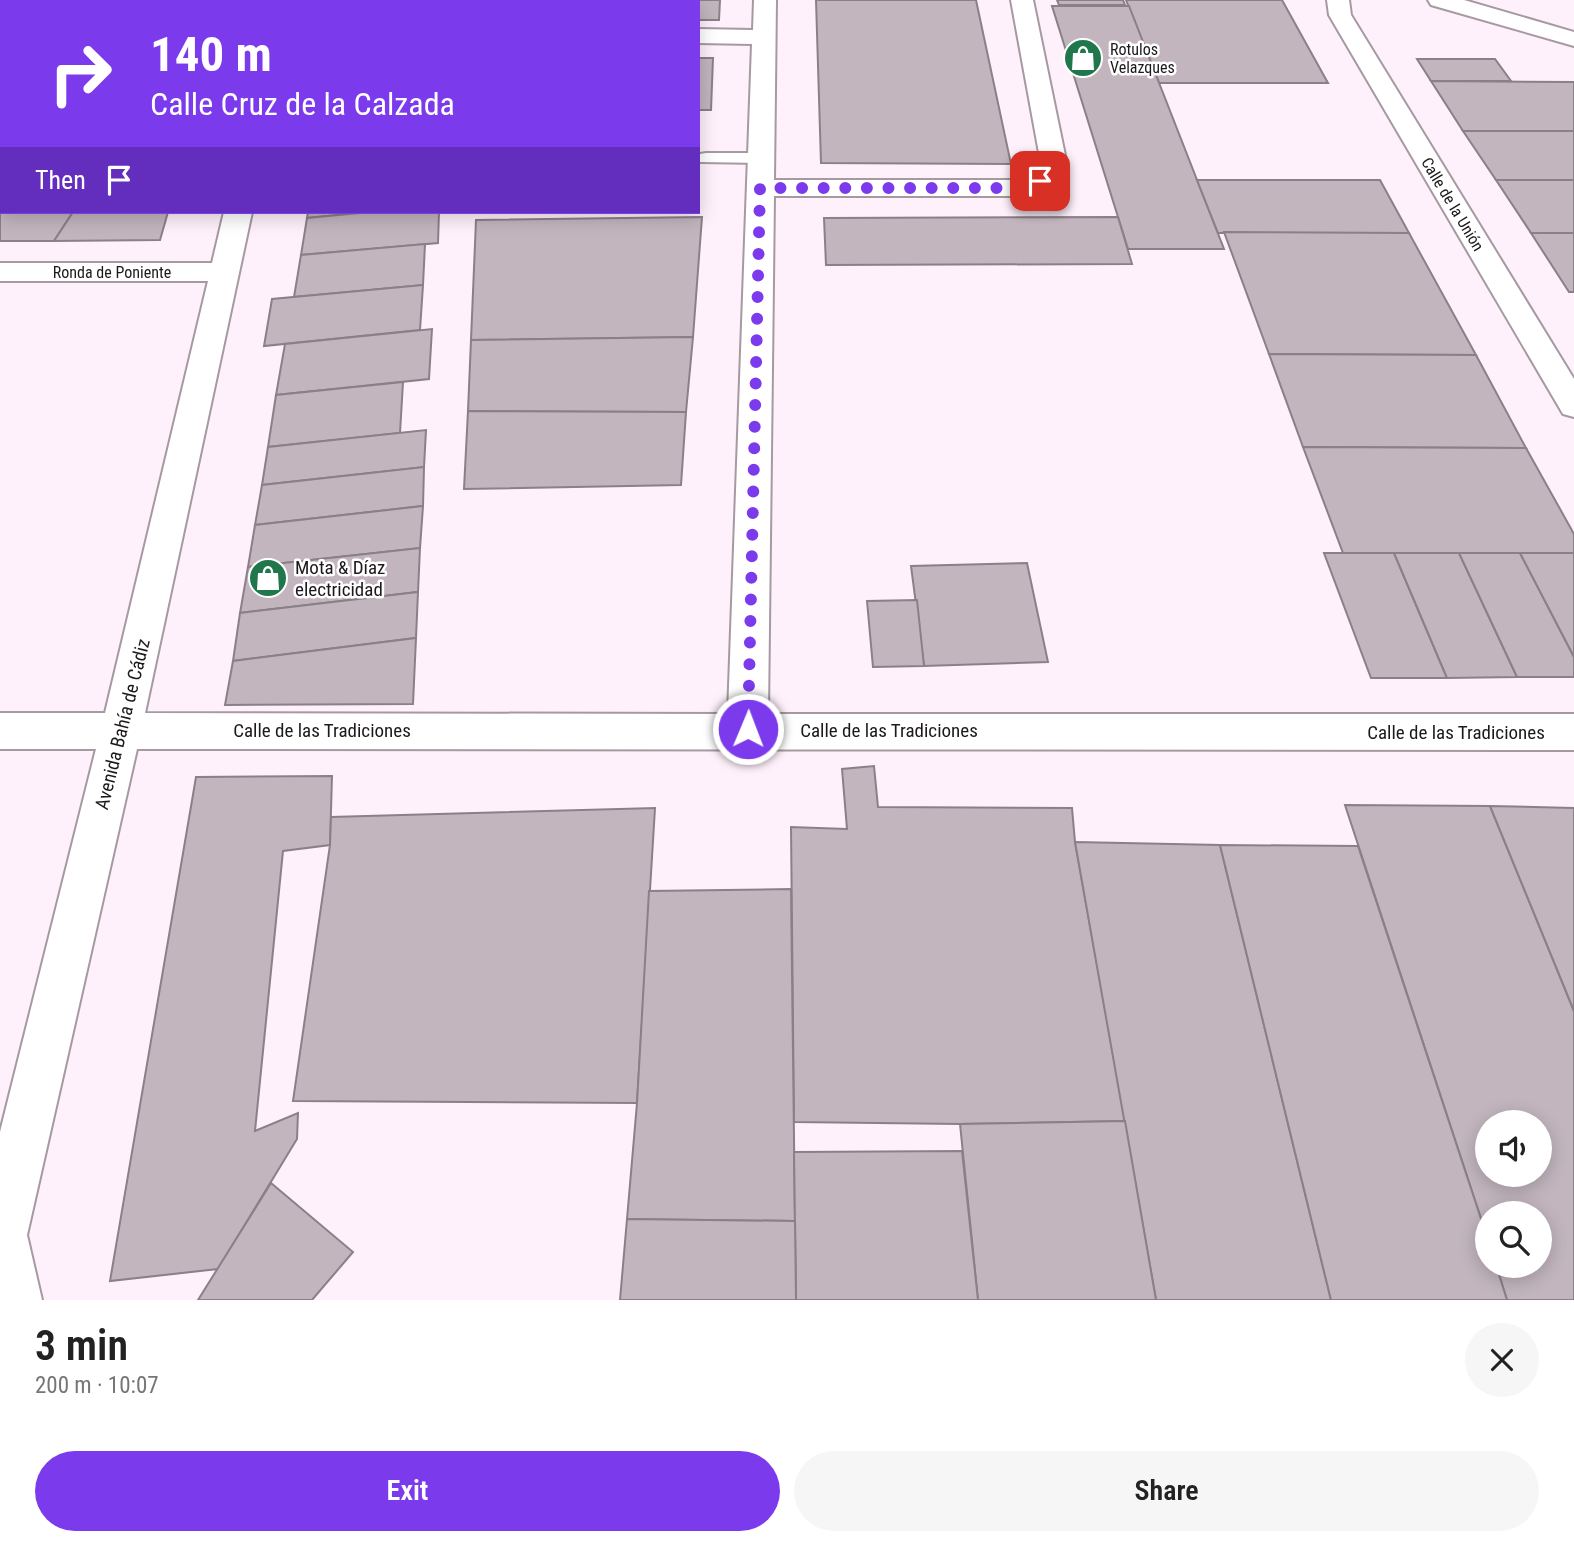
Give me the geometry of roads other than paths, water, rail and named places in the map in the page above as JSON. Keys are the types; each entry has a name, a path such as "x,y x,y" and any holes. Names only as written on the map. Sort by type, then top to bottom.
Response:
{"street":[{"path":"748,729 765,0"},
{"path":"761,173 1018,188 1040,181 1054,165 1023,0"},
{"name":"Calle de la Unión","path":"1338,0 1340,15 1574,406"},
{"path":"1439,0 1574,39"},
{"path":"700,36 765,37"},
{"name":"Avenida Bahía de Cádiz","path":"15,1300 1,1237 159,570 238,214"},
{"name":"Ronda de Poniente","path":"0,272 223,272"},
{"name":"Calle de las Tradiciones","path":"0,731 748,729 1574,732"}],"lane":[{"path":"701,158 761,173"}],"place":[{"name":"Rotulos Velazques","path":"1083,58"},
{"name":"Mota & Díaz electricidad","path":"268,578"}]}
